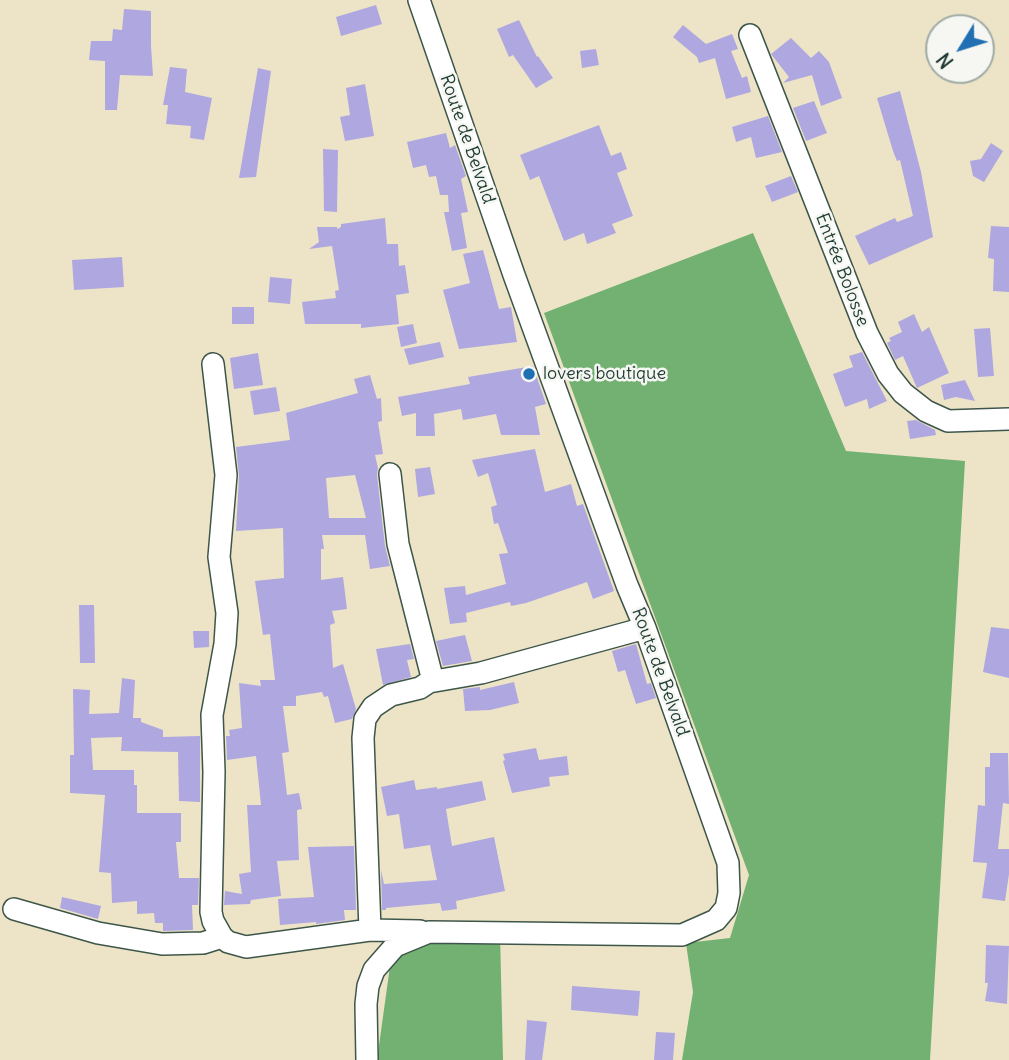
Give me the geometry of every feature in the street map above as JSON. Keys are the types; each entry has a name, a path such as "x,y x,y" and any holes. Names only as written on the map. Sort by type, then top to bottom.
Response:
{"street":[{"name":"Route de Belvald","path":"367,1060 366,1004 373,970 395,946 429,932 682,935 716,920 726,908 729,893 727,863 645,628 514,275 419,0"},
{"name":"Entrée Bolosse","path":"750,35 867,332 888,374 903,393 926,411 948,421 1009,419"},
{"path":"213,364 226,475 219,557 226,613 225,644 212,715 214,772 211,912 217,931 228,942 246,947 370,930 429,932"},
{"path":"390,474 398,544 430,665 432,677 429,682"},
{"path":"370,930 363,738 365,719 373,707 391,695 420,688 429,682 481,673 645,628"},
{"path":"15,909 97,933 162,944 203,943 222,937"}],"green space":[{"path":"753,233 846,451 965,461 930,1060 682,1060 693,992 686,943 730,938 749,875 544,313"},
{"path":"425,931 500,933 503,1060 377,1060 390,966"}],"building":[{"path":"376,5 382,24 341,36 336,17"},
{"path":"124,9 151,11 153,76 120,75 117,110 105,110 105,61 89,60 91,41 112,41 113,29 122,30"},
{"path":"519,20 537,57 553,78 536,88 513,55 509,57 497,29"},
{"path":"683,25 706,44 732,34 738,49 731,51 742,78 747,76 751,92 726,99 715,58 699,63 697,57 673,37"},
{"path":"791,38 811,58 819,51 829,62 842,98 821,106 812,75 783,83 789,77 771,54"},
{"path":"596,49 599,65 582,68 580,51"},
{"path":"170,67 187,69 185,92 212,98 204,140 190,138 191,126 166,124 168,105 163,105"},
{"path":"258,68 271,71 256,177 239,178"},
{"path":"365,84 374,136 345,141 340,117 350,115 346,88"},
{"path":"900,91 921,172 933,237 869,265 855,236 895,218 897,222 913,216 900,160 897,161 893,151 877,98"},
{"path":"814,101 827,133 806,141 793,108"},
{"path":"768,116 782,152 756,158 751,137 736,142 732,127"},
{"path":"599,125 611,156 621,152 627,169 617,173 633,216 612,224 616,233 587,244 584,233 564,241 539,176 530,180 520,155"},
{"path":"446,133 450,148 455,145 466,176 461,179 468,212 461,213 467,248 452,251 444,212 449,212 448,195 440,195 436,176 429,177 426,165 413,168 407,142"},
{"path":"991,143 1003,151 984,182 973,176 970,161 981,159"},
{"path":"323,149 338,150 337,212 324,211"},
{"path":"791,176 798,192 772,202 765,186"},
{"path":"385,218 387,244 398,244 399,266 405,265 409,293 396,295 399,324 361,328 361,324 305,324 302,302 336,298 335,291 339,290 332,246 309,249 319,242 317,227 337,229 341,224"},
{"path":"991,226 1009,227 1009,292 993,291 994,259 988,258"},
{"path":"483,250 499,309 511,307 517,342 459,349 443,290 470,283 463,254"},
{"path":"122,257 124,287 74,290 72,260"},
{"path":"270,277 292,279 290,304 268,302"},
{"path":"232,307 254,307 254,324 232,324"},
{"path":"914,314 922,332 929,327 949,373 917,388 903,356 895,360 887,343 891,341 889,338 902,332 898,322"},
{"path":"413,324 417,343 401,347 397,327"},
{"path":"990,328 994,376 978,377 974,329"},
{"path":"440,342 444,357 409,365 404,349"},
{"path":"862,352 887,401 869,409 867,399 845,407 833,374 853,367 849,356"},
{"path":"258,353 263,385 234,389 230,358"},
{"path":"533,366 546,404 535,407 540,435 501,435 496,414 463,420 461,409 434,414 435,436 416,436 416,413 402,416 398,397 470,384 468,377"},
{"path":"370,375 377,399 381,398 382,421 378,422 383,454 375,455 385,546 390,566 370,569 365,535 322,535 324,549 321,549 321,580 343,577 347,609 332,611 335,623 330,625 333,668 343,664 356,709 352,719 335,723 328,696 324,697 322,692 296,696 296,706 283,706 289,752 282,753 287,795 299,793 302,809 297,810 299,860 277,861 281,896 251,900 250,904 224,905 225,891 242,894 239,874 251,872 247,805 261,805 256,756 227,760 226,736 230,736 229,730 242,728 239,683 261,686 260,680 275,680 270,634 263,635 255,581 284,578 283,528 236,531 239,476 236,447 290,440 286,413 358,393 354,379","holes":["355,475 366,518 329,518 326,478"]},
{"path":"965,380 975,401 956,397 944,400 941,385"},
{"path":"276,387 280,411 254,415 250,391"},
{"path":"916,420 935,430 936,435 910,439 907,421"},
{"path":"535,449 545,492 571,484 577,506 583,504 614,591 593,599 587,582 526,603 511,606 510,602 466,613 467,622 450,624 444,588 465,586 466,595 506,584 499,554 508,553 498,523 494,524 491,507 497,505 488,473 478,477 472,460"},
{"path":"430,467 435,494 418,497 415,469"},
{"path":"79,605 94,605 95,663 80,663"},
{"path":"991,627 1009,629 1009,678 983,672"},
{"path":"193,631 209,631 209,647 194,648"},
{"path":"465,635 472,661 443,666 436,641"},
{"path":"410,644 414,659 407,660 411,677 383,685 376,649"},
{"path":"636,644 647,684 651,683 656,698 636,704 625,670 618,672 612,651"},
{"path":"122,678 135,680 133,718 141,718 141,722 163,730 163,737 200,736 200,802 179,801 178,752 121,751 122,737 91,738 93,770 134,770 137,813 181,813 181,842 176,842 179,878 199,878 198,905 192,905 193,930 163,931 163,923 155,923 154,913 137,914 137,901 112,903 111,873 99,872 105,795 70,793 70,755 74,755 73,689 90,690 89,714 119,713"},
{"path":"514,682 519,703 490,710 465,711 463,689 480,687 480,690"},
{"path":"536,748 539,760 567,756 569,775 549,777 550,786 512,793 503,754"},
{"path":"990,753 1008,753 1009,804 1003,803 998,849 1009,849 1005,901 982,898 987,863 973,862 978,805 985,806 985,767 990,767"},
{"path":"414,780 416,790 482,781 486,800 446,809 452,846 494,837 505,891 456,901 457,909 442,911 440,903 382,910 381,870 384,884 437,880 430,845 404,849 399,814 387,816 381,787"},
{"path":"354,846 356,910 344,910 345,920 280,925 278,899 314,897 308,847"},
{"path":"62,897 101,906 98,919 60,908"},
{"path":"986,945 1009,946 1007,1004 985,1001 988,983 985,983"},
{"path":"572,986 640,991 638,1016 571,1010"},
{"path":"527,1020 547,1022 542,1060 525,1060"},
{"path":"656,1032 675,1033 673,1060 654,1060"}],"place":[{"name":"lovers boutique","path":"529,374"}]}
